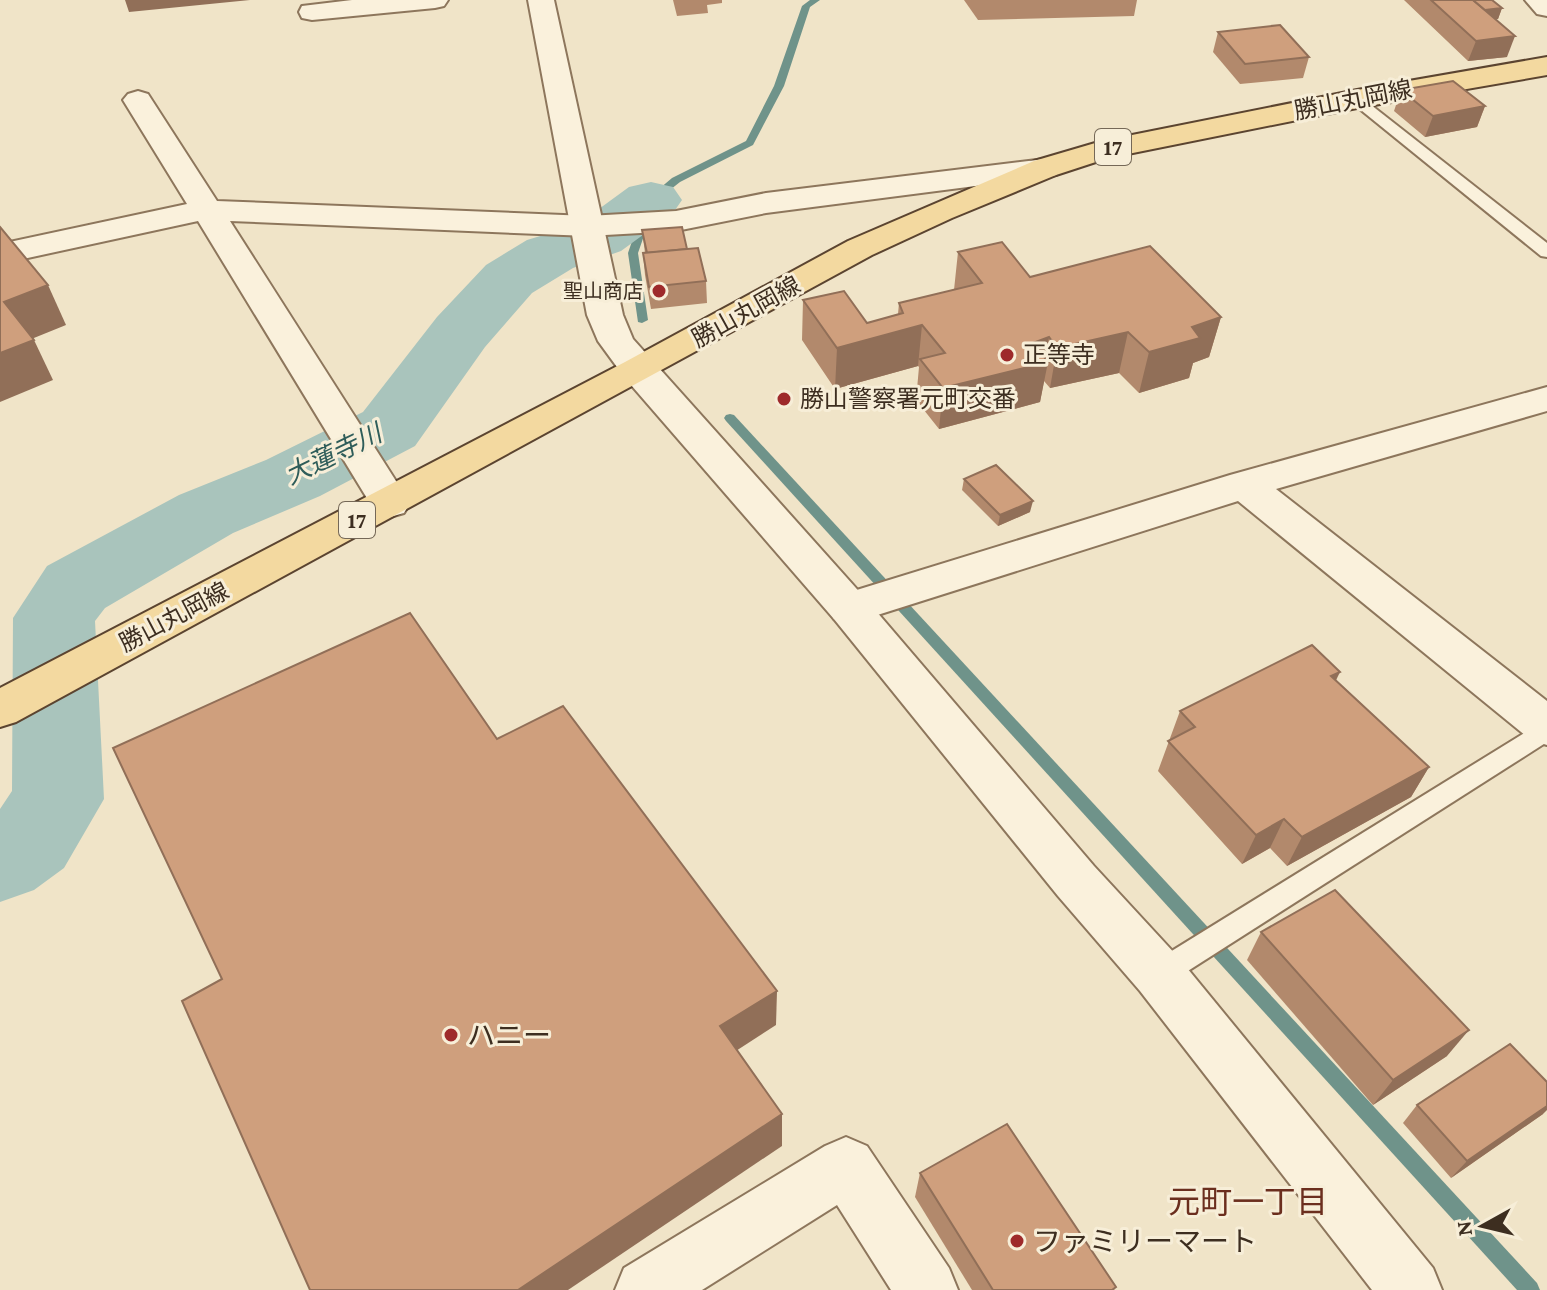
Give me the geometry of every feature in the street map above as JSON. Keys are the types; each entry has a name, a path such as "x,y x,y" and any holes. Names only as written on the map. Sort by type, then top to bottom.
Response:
{"main road":[{"name":"勝山丸岡線","path":"0,709 390,503 860,248 1045,168 1102,150 1357,99 1547,66"}],"street":[{"path":"312,12 435,0"},
{"path":"541,0 605,315 616,341 638,370 849,608 1076,881 1159,974 1411,1290"},
{"path":"1538,0 1547,8"},
{"path":"138,100 390,503"},
{"path":"0,254 206,210 588,226 676,221 766,203 1045,168"},
{"path":"849,608 1244,485 1547,399"},
{"path":"1244,485 1547,728"},
{"path":"646,1290 846,1166 927,1290"}],"lane":[{"path":"1357,99 1547,252"},
{"path":"1159,974 1547,728"}],"building":[{"path":"1431,0 1473,0 1515,36 1476,41"},
{"path":"1473,0 1492,0 1502,8 1485,10"},
{"path":"1280,25 1309,57 1245,64 1218,32"},
{"path":"1453,81 1485,106 1433,116 1401,90"},
{"path":"0,227 48,285 4,302 34,340 0,353"},
{"path":"682,227 687,249 647,253 642,230"},
{"path":"1002,242 1030,277 1150,246 1221,317 1192,327 1200,338 1149,352 1128,332 1057,348 1049,337 1033,343 1048,362 943,388 920,359 945,353 922,325 837,348 803,300 844,291 867,323 903,313 899,303 982,283 958,252"},
{"path":"698,248 706,281 649,287 643,253"},
{"path":"996,465 1033,501 1000,515 964,479"},
{"path":"410,613 497,739 563,706 777,991 720,1026 782,1114 518,1290 310,1290 182,1001 222,979 113,748"},
{"path":"1312,645 1340,672 1331,676 1429,767 1302,837 1284,819 1256,835 1168,741 1195,727 1180,711"},
{"path":"1335,890 1469,1030 1393,1080 1261,932"},
{"path":"1510,1044 1547,1082 1547,1106 1467,1161 1417,1105"},
{"path":"1007,1124 1116,1287 1112,1290 993,1290 920,1173"}],"waterway":[{"name":"大蓮寺川","path":"642,320 633,253 651,200 676,180 750,143 779,86 806,6 816,0"},
{"name":"大蓮寺川","path":"0,861 31,840 58,799 54,618 76,587 206,514 293,478 389,429 461,332 509,279 550,254 599,238 651,200"},
{"path":"730,418 1530,1290"}],"place":[{"name":"聖山商店","path":"659,291"},
{"name":"正等寺","path":"1007,355"},
{"name":"勝山警察署元町交番","path":"784,399"},
{"name":"ハニー","path":"451,1035"},
{"name":"ファミリーマート","path":"1017,1241"}],"district":[{"name":"元町一丁目","path":"1248,1202"}]}
